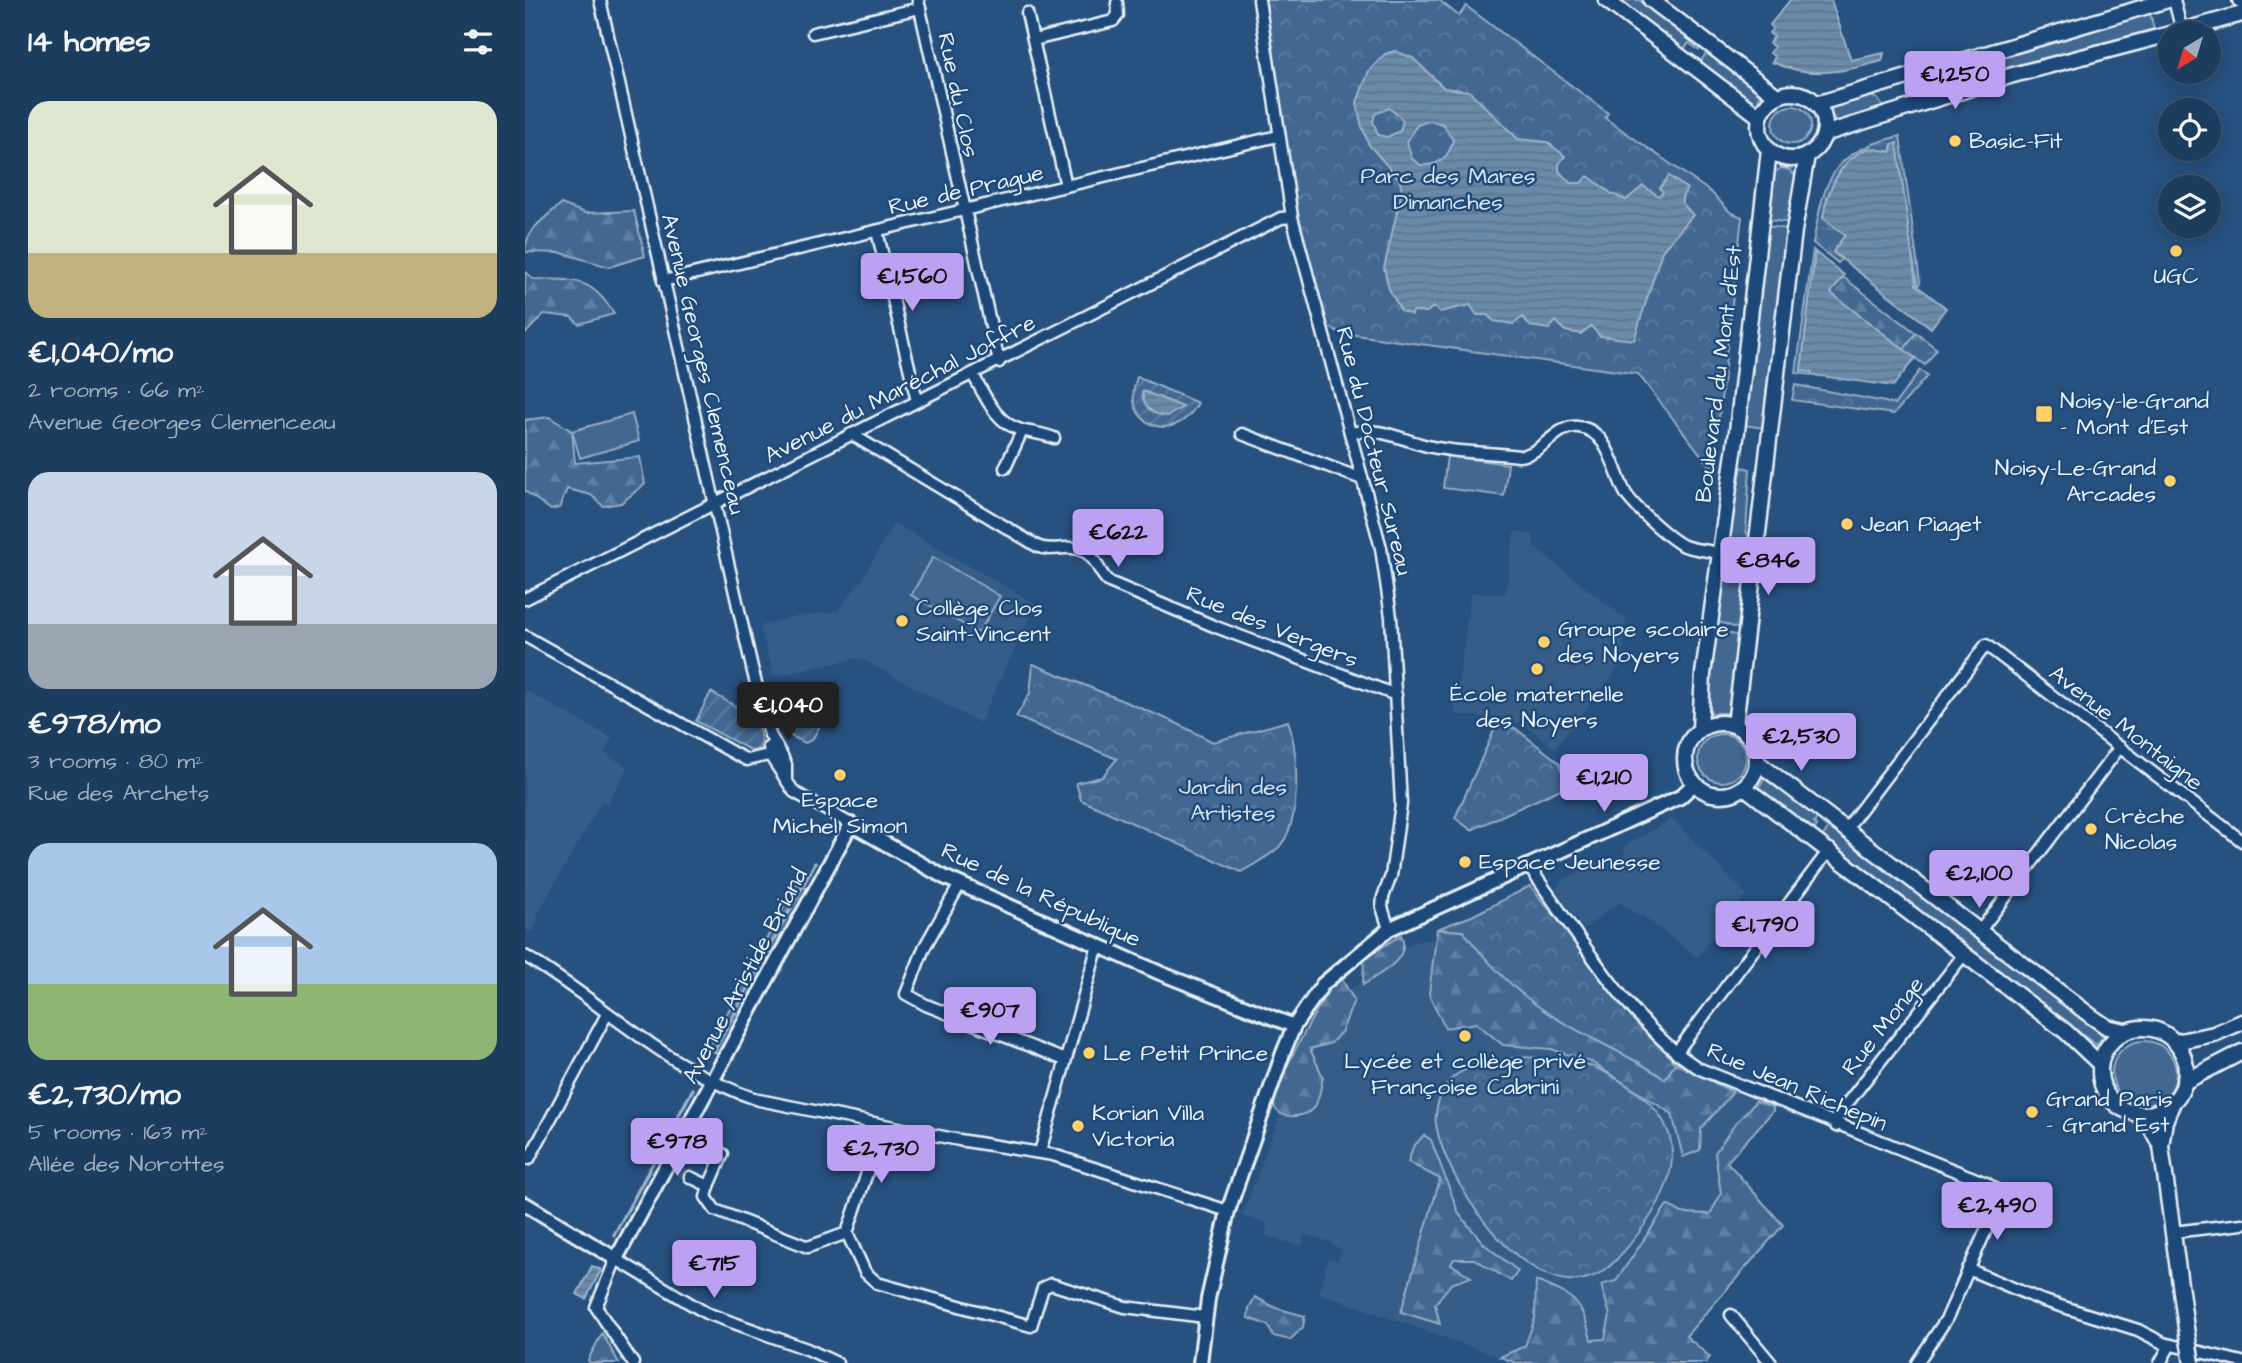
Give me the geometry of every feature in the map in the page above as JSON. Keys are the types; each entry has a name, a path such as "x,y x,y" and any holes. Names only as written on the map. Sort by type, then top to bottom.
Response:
{"main road":[{"path":"1606,0 1760,117"},
{"path":"1651,0 1777,96"},
{"path":"1816,104 2168,0"},
{"path":"2217,21 2242,14"},
{"path":"1824,134 2013,75 2158,37"},
{"path":"1795,93 1816,104 1825,123 1824,134 1815,150 1807,155 1787,159 1769,150 1759,132 1764,108 1777,96 1795,93"},
{"name":"Boulevard du Mont d'Est","path":"1700,728 1703,674 1739,418 1769,150"},
{"path":"1735,725 1795,227 1807,155"},
{"path":"1711,723 1735,725 1752,740 1757,762 1753,776 1744,787 1732,794 1719,796 1705,792 1694,784 1684,761 1685,748 1700,728 1711,723"},
{"path":"1757,762 2107,1027 2125,1031 2152,1029 2175,1042 2186,1068 2184,1082 2165,1121 2161,1146 2192,1363"},
{"path":"1744,787 1830,849 2087,1048 2100,1064 2105,1090 2113,1102 2137,1113 2151,1128 2161,1146"},
{"path":"2175,1042 2214,1034 2242,1022"},
{"path":"2100,1064 2114,1039 2125,1031"},
{"path":"2184,1082 2242,1052"},
{"path":"2137,1113 2151,1113 2173,1101"}],"street":[{"name":"Avenue Georges Clemenceau","path":"600,0 761,702 771,736 783,758"},
{"name":"Rue du Docteur Sureau","path":"1259,0 1277,136 1292,217 1362,479 1386,581 1396,695 1401,804 1391,876 1382,907 1389,929"},
{"path":"2174,0 2175,21"},
{"path":"1034,40 1113,21 1118,15 1117,3"},
{"path":"813,33 919,4"},
{"name":"Rue du Clos","path":"919,4 999,362"},
{"path":"1027,13 1066,186"},
{"name":"Rue de Prague","path":"663,281 1277,136"},
{"name":"Avenue du Maréchal Joffre","path":"525,599 1281,218 1292,217"},
{"path":"877,231 917,401"},
{"path":"973,374 1001,419 1022,431 1037,431 1054,438"},
{"path":"1350,433 1391,433 1420,444 1531,456 1566,429 1584,428 1593,433 1613,460 1627,496 1636,505 1682,545 1719,553"},
{"path":"1005,468 1022,431"},
{"name":"Rue des Vergers","path":"851,434 1037,546 1045,550 1074,547 1084,551 1092,556 1102,576 1109,582 1396,695"},
{"path":"1242,434 1362,479"},
{"path":"525,636 747,760 769,753 783,758 786,777"},
{"name":"Avenue Montaigne","path":"1846,829 1986,645 2242,841"},
{"name":"Avenue Georges Clemenceau","path":"769,753 771,736"},
{"path":"1979,932 2120,747"},
{"name":"Rue de la République","path":"769,753 798,795 960,884 1294,1027"},
{"path":"1202,1363 1205,1317 1228,1211 1294,1027 1329,978 1389,929 1680,797 1694,784"},
{"name":"Avenue Aristide Briand","path":"616,1259 851,824"},
{"path":"1676,1053 1830,849"},
{"name":"Rue Jean Richepin","path":"1529,866 1637,1014 1676,1053 1700,1069 1836,1126 1986,1183 1999,1192 1998,1202 1968,1269"},
{"path":"960,884 925,948 906,994 926,1005 1065,1060"},
{"path":"1040,1152 1098,945"},
{"name":"Rue Monge","path":"1836,1126 1838,1115 1965,953"},
{"path":"525,956 682,1067 711,1083 759,1100 1040,1152 1228,1211"},
{"path":"529,1159 607,1014"},
{"path":"883,1125 847,1233 870,1278 1031,1326 1043,1288 1051,1284 1125,1307 1205,1317"},
{"path":"723,1154 706,1197 715,1210 808,1247 847,1233"},
{"path":"666,1163 679,1170"},
{"path":"690,1177 709,1186"},
{"path":"525,1204 706,1313 807,1349 837,1363"},
{"path":"2173,1233 2242,1224"},
{"path":"616,1259 597,1300 598,1312 633,1363"},
{"path":"1917,1363 1947,1318 1968,1269 2041,1300 2138,1330 2170,1345 2242,1362"},
{"path":"1731,1315 1771,1363"},
{"path":"2160,1363 2170,1345"}],"shaded area":[{"path":"1790,0 1831,0 1851,60 1884,53 1882,61 1827,72 1800,71 1772,62 1775,57 1770,53 1774,47 1769,43 1774,37 1769,33 1773,28 1770,25"},
{"path":"1395,51 1413,58 1444,88 1469,91 1518,139 1547,142 1565,156 1559,164 1559,171 1570,183 1581,183 1588,176 1612,194 1626,200 1643,186 1659,196 1663,192 1660,188 1669,176 1687,189 1682,203 1693,215 1662,251 1634,340 1600,336 1591,326 1581,334 1565,331 1556,321 1549,329 1530,326 1523,317 1513,324 1494,321 1487,315 1477,315 1470,305 1440,312 1433,307 1427,312 1413,311 1412,315 1401,311 1389,289 1384,268 1402,190 1399,179 1369,145 1357,102 1369,71 1385,54","holes":["1389,108 1403,120 1400,131 1387,137 1378,135 1373,121 1375,114","1429,121 1443,124 1453,140 1449,152 1442,160 1421,165 1412,159 1407,142 1417,125"]},
{"path":"1897,143 1916,285 1946,308 1931,328 1833,252 1845,235 1823,218 1832,186 1843,167 1860,152 1870,148 1891,152 1892,144"},
{"path":"1815,252 1844,275 1831,293 1915,358 1893,386 1812,375 1812,372 1801,371"},
{"path":"1142,392 1183,407 1168,416 1158,414 1147,406"},
{"name":"Collège Clos Saint-Vincent","path":"894,523 1036,604 980,723 860,658 774,676 760,626 792,617 837,611 861,581"},
{"name":"Groupe scolaire des Noyers","path":"1514,532 1533,534 1534,547 1627,620 1621,665 1555,748 1521,723 1454,714 1471,593 1505,594"},
{"path":"525,690 612,738 604,753 628,767 607,804 602,801 537,915 538,923 533,933 525,929"},
{"path":"1672,819 1747,895 1697,957 1642,915 1640,917 1619,902 1584,929 1556,890 1561,881 1607,858 1611,865 1625,853 1623,847"},
{"path":"1437,929 1665,1079 1675,1063 1692,1074 1773,1107 1773,1111 1727,1162 1783,1225 1686,1336 1710,1357 1706,1363 1516,1363 1319,1293 1328,1258 1338,1261 1342,1249 1331,1245 1332,1242 1305,1235 1302,1246 1265,1236 1267,1223 1242,1216 1274,1130 1310,1049 1342,996 1413,942 1435,939"},
{"path":"592,1266 601,1270 586,1299 577,1294"}],"green space":[{"name":"Parc des Mares Dimanches","path":"1261,0 1439,0 1459,16 1466,6 1608,113 1605,118 1712,193 1730,212 1742,217 1713,470 1638,374 1341,333 1320,323 1292,217"},
{"path":"1616,0 1639,0 1700,47 1699,50 1689,43 1683,50"},
{"path":"2150,13 2154,29 2003,73 1998,58"},
{"path":"1707,52 1755,87 1760,96 1757,103 1754,104 1689,55 1691,53 1701,61"},
{"path":"1933,77 1937,92 1920,97 1909,83"},
{"path":"1866,95 1877,98 1884,108 1838,121 1831,116 1832,105"},
{"path":"1792,106 1806,111 1811,125 1806,139 1792,144 1778,139 1773,125 1778,111"},
{"path":"1900,136 1920,282 1918,287 1892,144 1890,152 1841,170 1827,198 1845,235 1833,252 1841,259 1838,263 1813,243 1822,201 1835,171 1845,159 1859,150"},
{"path":"1781,168 1790,170 1797,178 1792,223 1769,220 1768,217 1775,172"},
{"path":"561,204 585,213 634,211 645,256 609,267 562,253 525,252 532,231"},
{"path":"1766,226 1789,229 1765,428 1743,425 1753,371 1752,334"},
{"path":"1813,250 1815,252 1801,370 1813,372 1812,375 1796,373"},
{"path":"525,272 533,279 570,280 589,286 614,314 579,324 571,317 544,314 525,334"},
{"path":"1843,277 1916,333 1904,350 1830,293"},
{"path":"1916,333 1937,349 1925,365 1904,350"},
{"path":"1920,370 1927,376 1894,414 1792,400 1795,385 1895,404"},
{"path":"1137,377 1198,403 1188,417 1176,425 1163,427 1152,424 1142,418 1136,407 1133,393"},
{"path":"632,414 639,441 580,458 572,431"},
{"path":"549,417 572,431 575,463 640,457 645,484 621,503 603,506 591,495 567,489 559,508 551,510 525,491 525,420"},
{"path":"1447,456 1508,464 1504,496 1443,488"},
{"path":"1742,467 1750,469 1746,531 1751,542 1739,629 1716,621 1724,554"},
{"path":"933,557 1000,596 979,633 911,595"},
{"path":"1714,628 1738,636 1729,713 1711,713 1708,699"},
{"name":"Jardin des Artistes","path":"1033,664 1172,721 1213,742 1288,721 1294,750 1296,787 1295,805 1286,837 1278,848 1241,872 1081,800 1076,783 1102,777 1117,759 1016,717 1030,693"},
{"path":"711,692 757,719 762,744 759,749 752,751 696,721"},
{"path":"813,698 823,703 825,717 812,740 805,743 787,734 777,706"},
{"path":"1496,726 1515,728 1560,763 1561,770 1568,769 1576,782 1471,830 1455,818"},
{"path":"1722,734 1739,741 1746,758 1739,775 1722,782 1705,775 1698,758 1705,741"},
{"path":"1766,776 1819,815 1813,831 1758,788"},
{"path":"1824,819 2104,1036 2096,1045 1822,837 1828,829 1821,823"},
{"path":"797,883 808,889 776,949 761,949"},
{"path":"1530,886 1675,1063 1665,1079 1562,1022 1536,1004 1502,975 1463,931 1437,929 1472,916"},
{"path":"1437,929 1463,931 1502,975 1536,1004 1562,1022 1665,1079 1675,1063 1733,1092 1701,1129 1700,1150 1683,1157 1672,1114 1591,1062 1551,1049 1503,1045 1476,1023 1445,1028 1429,994"},
{"path":"1401,935 1403,944 1398,958 1363,985 1364,959"},
{"path":"759,953 774,953 758,983 747,977"},
{"path":"1339,974 1354,1000 1342,1031 1331,1043 1310,1049 1323,1077 1317,1101 1314,1108 1298,1116 1280,1113 1274,1104 1281,1079"},
{"path":"745,980 756,986 741,1014 733,1002"},
{"path":"731,1006 739,1017 719,1054 708,1049"},
{"path":"2144,1041 2162,1047 2170,1055 2176,1073 2170,1091 2162,1099 2144,1105 2126,1099 2118,1091 2112,1073 2118,1055 2126,1047"},
{"path":"1521,1057 1574,1061 1606,1073 1635,1091 1656,1110 1668,1131 1672,1152 1670,1174 1662,1196 1650,1217 1618,1258 1590,1277 1561,1279 1532,1267 1505,1244 1480,1215 1459,1183 1444,1151 1436,1124 1436,1114 1447,1084 1453,1077 1471,1067"},
{"path":"1756,1101 1773,1107 1773,1111 1727,1162 1783,1225 1686,1336 1710,1357 1706,1363 1516,1363 1500,1357 1525,1346 1535,1318 1536,1281 1574,1301 1584,1316 1591,1340 1605,1339 1610,1315 1601,1285 1616,1281 1667,1205 1682,1213 1710,1214 1721,1194 1715,1153 1735,1124"},
{"path":"1424,1135 1431,1140 1459,1214 1484,1244 1518,1271 1511,1281 1474,1259 1454,1259 1451,1264 1471,1277 1451,1284 1435,1304 1440,1324 1401,1312 1440,1179 1408,1162 1413,1147"},
{"path":"1255,1297 1276,1308 1305,1316 1303,1327 1290,1340 1273,1336 1268,1325 1248,1318 1249,1308"},
{"path":"602,1333 619,1363 590,1363 588,1360"}],"waterway":[{"path":"714,1051 815,863"},
{"path":"614,1235 693,1089"}],"tunnel":[{"path":"679,1170 690,1177"}],"place":[{"name":"Basic-Fit","path":"1955,141"},
{"name":"UGC","path":"2176,251"},
{"name":"Noisy-le-Grand - Mont d’Est","path":"2044,414"},
{"name":"Noisy-Le-Grand Arcades","path":"2170,481"},
{"name":"Jean Piaget","path":"1847,524"},
{"name":"Collège Clos Saint-Vincent","path":"902,621"},
{"name":"Groupe scolaire des Noyers","path":"1544,642"},
{"name":"École maternelle des Noyers","path":"1537,669"},
{"name":"Espace Michel Simon","path":"840,775"},
{"name":"Crèche Nicolas","path":"2091,829"},
{"name":"Espace Jeunesse","path":"1465,862"},
{"name":"Lycée et collège privé Françoise Cabrini","path":"1465,1036"},
{"name":"Le Petit Prince","path":"1089,1053"},
{"name":"Grand Paris - Grand Est","path":"2032,1112"},
{"name":"Korian Villa Victoria","path":"1078,1126"}]}
